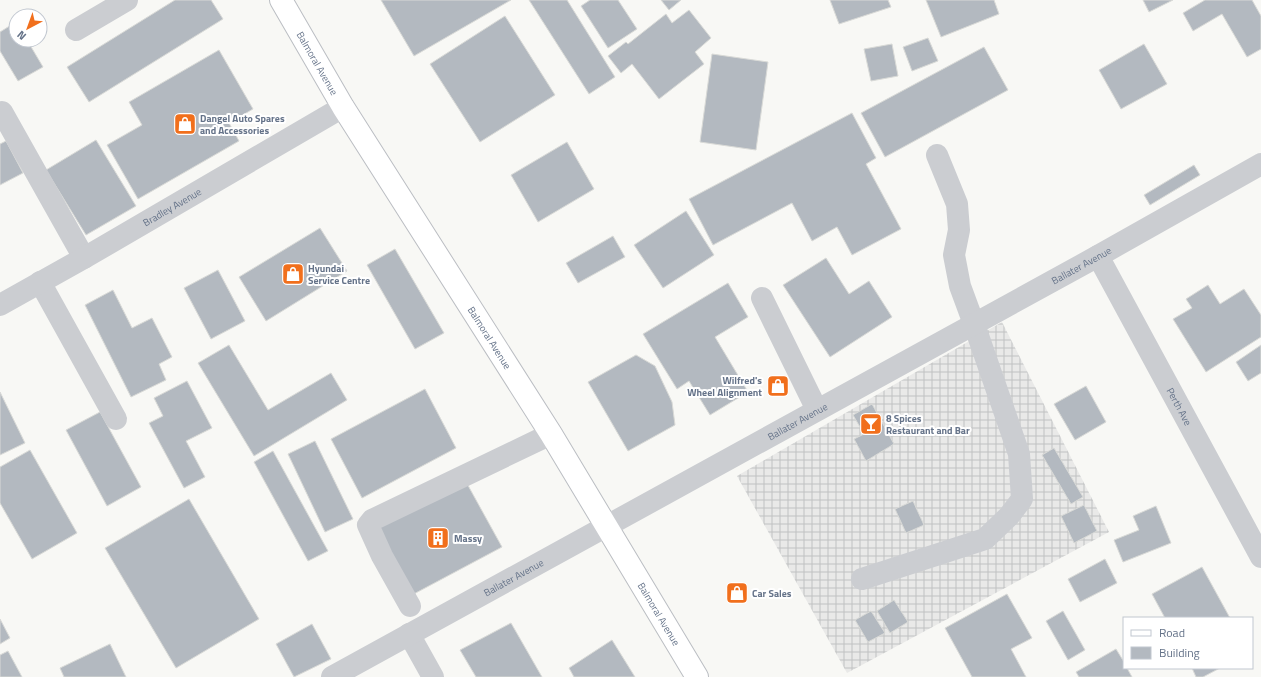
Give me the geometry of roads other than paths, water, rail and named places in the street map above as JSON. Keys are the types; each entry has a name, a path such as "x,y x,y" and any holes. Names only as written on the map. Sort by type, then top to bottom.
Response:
{"main road":[{"name":"Balmoral Avenue","path":"281,0 343,108 551,434 697,677"}],"street":[{"path":"76,30 127,0"},
{"name":"Bradley Avenue","path":"0,305 343,108"},
{"path":"2,112 84,258"},
{"path":"862,578 985,539 1009,516 1022,499 1019,454 960,286 954,255 959,230 957,204 936,155"},
{"name":"Ballater Avenue","path":"332,677 606,525 1098,256 1261,164"},
{"name":"Perth Ave","path":"1098,256 1261,557"},
{"path":"40,282 116,419"},
{"path":"762,298 817,410"},
{"path":"410,606 382,556 368,526 372,520 551,434"},
{"path":"409,634 433,677"}],"place":[{"name":"Dangel Auto Spares and Accessories","path":"185,124"},
{"name":"Hyundai Service Centre","path":"293,274"},
{"name":"Wilfred's Wheel Alignment","path":"778,386"},
{"name":"8 Spices Restaurant and Bar","path":"871,424"},
{"name":"Massy","path":"438,538"},
{"name":"Car Sales","path":"737,593"}]}
